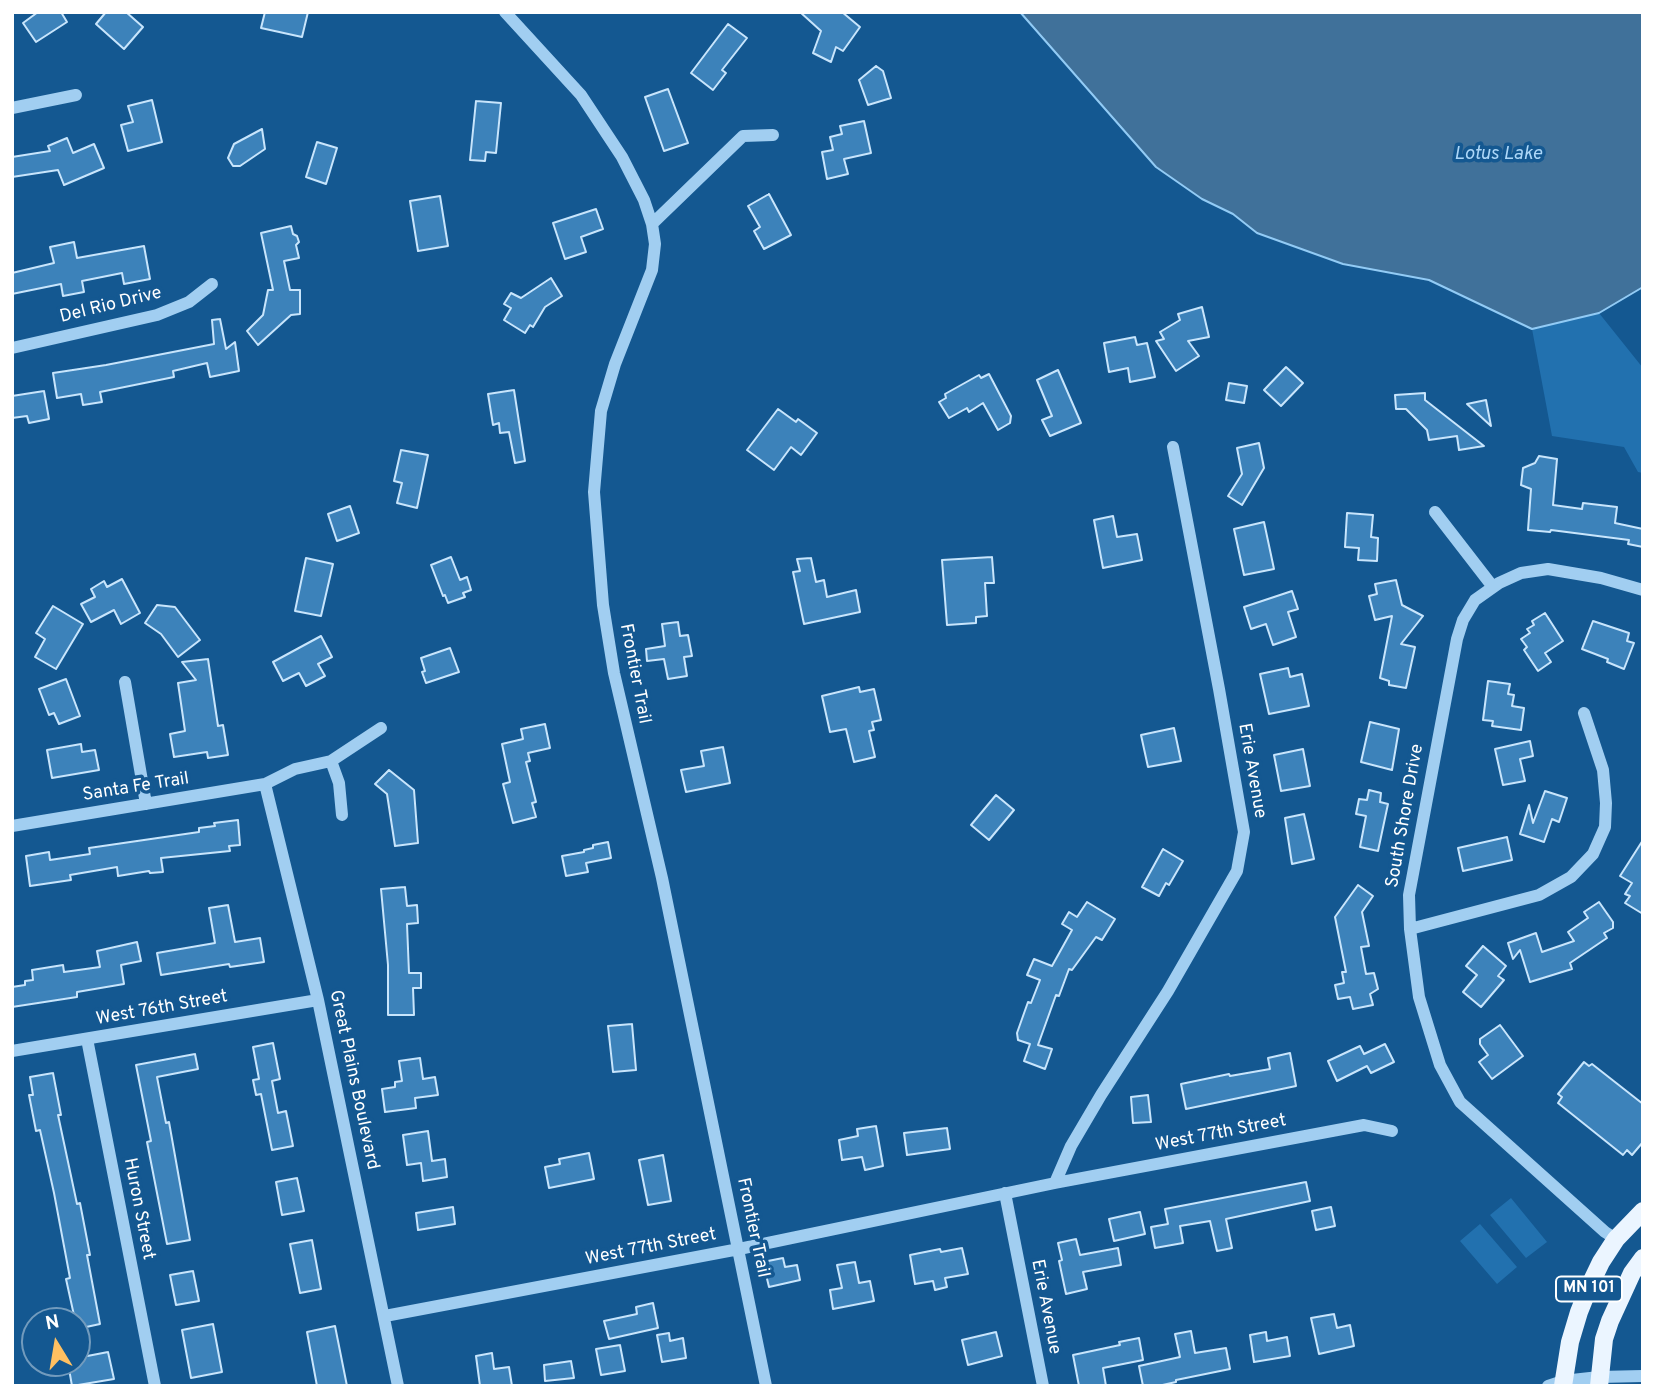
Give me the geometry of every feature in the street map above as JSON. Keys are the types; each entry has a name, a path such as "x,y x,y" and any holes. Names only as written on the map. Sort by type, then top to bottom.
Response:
{"main road":[{"name":"MN 101","path":"1558,1384 1579,1312 1601,1262 1616,1239 1643,1211"},
{"name":"MN 101","path":"1599,1381 1604,1339 1610,1321 1632,1273 1643,1258"}],"street":[{"name":"Frontier Trail","path":"505,12 581,95 622,157 644,200 652,224 655,244 652,270 615,364 601,411 594,492 603,605 614,673 662,878 766,1386"},
{"path":"12,108 76,95"},
{"path":"652,224 743,136 773,135"},
{"name":"Del Rio Drive","path":"12,348 157,315 189,302 212,284"},
{"name":"Erie Avenue","path":"1055,1183 1070,1146 1168,991 1237,871 1244,832 1173,447"},
{"path":"1435,512 1493,587"},
{"name":"South Shore Drive","path":"1616,1239 1460,1102 1440,1065 1419,997 1410,929 1412,875 1457,639 1463,620 1475,600 1521,573 1548,569 1601,578 1643,590"},
{"path":"125,682 146,804"},
{"path":"1410,929 1539,895 1571,877 1592,854 1605,827 1606,803 1604,770 1584,713"},
{"path":"342,815 339,783 331,761 381,728"},
{"name":"Santa Fe Trail","path":"12,826 265,784 295,769 331,761"},
{"name":"Great Plains Boulevard","path":"265,784 318,1000 398,1386"},
{"name":"West 76th Street","path":"12,1051 318,1000"},
{"name":"Huron Street","path":"87,1039 155,1386"},
{"name":"West 77th Street","path":"385,1316 739,1249 1055,1183 1364,1125 1392,1131"},
{"name":"Erie Avenue","path":"1005,1193 1042,1386"},
{"path":"1558,1384 1643,1376"}],"shaded area":[{"path":"1599,313 1643,368 1643,473 1638,472 1624,447 1552,436 1532,329"},
{"path":"1511,1198 1547,1242 1526,1258 1490,1215"},
{"path":"1480,1224 1517,1267 1497,1284 1460,1241"}],"water":[{"name":"Lotus Lake","path":"1020,12 1643,12 1643,287 1599,313 1532,329 1429,280 1343,264 1257,233 1233,214 1202,199 1156,167"}],"building":[{"path":"38,12 61,12 67,22 36,42 23,23"},
{"path":"106,12 126,12 143,27 124,49 96,24"},
{"path":"265,12 308,12 302,37 261,28"},
{"path":"800,12 842,12 860,27 843,51 836,47 831,62 813,53 821,31"},
{"path":"728,24 747,38 722,70 726,73 713,90 691,73"},
{"path":"876,66 883,71 891,98 868,105 859,80"},
{"path":"668,89 688,143 664,151 645,97"},
{"path":"152,100 162,142 128,151 121,125 133,122 128,106"},
{"path":"476,101 501,103 496,153 486,152 485,161 470,160"},
{"path":"864,121 871,153 844,159 848,174 827,179 822,152 833,150 830,137 842,134 840,126"},
{"path":"262,129 265,149 240,166 233,166 228,158 234,144"},
{"path":"67,138 73,153 94,144 104,168 64,185 58,170 12,177 12,157 50,151 48,146"},
{"path":"317,142 337,148 326,184 306,177"},
{"path":"769,194 791,235 764,249 754,231 760,227 748,206"},
{"path":"440,196 448,246 418,251 410,201"},
{"path":"596,209 603,229 581,237 586,252 565,259 553,223"},
{"path":"291,226 299,242 296,245 299,258 284,261 290,290 300,290 300,314 291,315 258,345 247,331 263,315 268,290 273,290 261,233"},
{"path":"74,242 77,258 144,246 150,279 124,284 122,273 82,281 84,292 63,296 61,284 12,294 12,273 54,263 50,247"},
{"path":"551,278 562,296 545,307 533,327 530,325 525,333 504,320 511,308 504,304 511,293 521,298"},
{"path":"1202,307 1209,337 1188,341 1199,356 1176,371 1156,341 1164,339 1160,332 1180,320 1178,314"},
{"path":"220,319 226,349 235,342 239,371 210,377 207,363 173,371 174,377 100,392 102,402 83,405 81,394 57,398 53,373 214,344 212,320"},
{"path":"1135,337 1137,345 1147,343 1155,377 1130,382 1128,368 1109,372 1104,343"},
{"path":"1286,367 1303,383 1281,406 1264,390"},
{"path":"1058,370 1081,423 1050,436 1042,420 1052,416 1037,380"},
{"path":"989,374 1011,416 1010,423 998,430 983,403 969,412 967,408 949,418 939,402 946,398 945,394 979,375 981,378"},
{"path":"1229,383 1247,386 1244,403 1226,400"},
{"path":"514,390 525,461 515,463 509,432 500,433 499,423 493,425 488,394"},
{"path":"44,391 49,419 29,423 27,416 12,418 12,396"},
{"path":"1425,393 1425,400 1484,446 1459,450 1457,436 1429,440 1427,430 1406,409 1396,409 1395,395"},
{"path":"1486,400 1491,426 1467,404"},
{"path":"778,409 817,433 801,455 791,447 774,470 747,450"},
{"path":"1259,443 1264,468 1242,505 1228,496 1242,474 1237,448"},
{"path":"401,450 428,455 417,508 397,503 402,483 394,481"},
{"path":"1539,456 1557,459 1553,505 1582,509 1583,503 1617,507 1615,523 1643,529 1643,547 1628,544 1629,540 1551,530 1528,530 1531,489 1521,485 1523,468 1535,463"},
{"path":"350,506 359,533 337,541 328,514"},
{"path":"1347,513 1373,515 1371,537 1378,538 1377,561 1358,560 1359,548 1345,547"},
{"path":"1113,516 1117,537 1137,534 1142,560 1103,568 1094,520"},
{"path":"1264,522 1274,569 1244,575 1234,529"},
{"path":"451,557 460,580 467,577 471,590 463,593 465,597 448,603 431,565"},
{"path":"992,557 994,583 985,583 987,616 976,617 976,623 947,625 942,560"},
{"path":"306,558 333,564 321,616 295,611"},
{"path":"811,558 816,582 824,580 827,597 856,590 860,612 804,624 793,572 800,571 797,559"},
{"path":"122,579 140,613 121,624 114,610 91,622 81,604 95,597 91,589 104,581 107,587"},
{"path":"1396,580 1402,605 1423,616 1401,644 1415,647 1406,688 1389,685 1389,681 1380,678 1392,616 1375,620 1369,596 1377,594 1375,584"},
{"path":"1292,591 1298,609 1288,612 1296,637 1273,645 1266,624 1251,629 1244,607"},
{"path":"157,605 175,607 200,640 178,657 161,634 145,623"},
{"path":"53,606 83,624 56,669 35,657 45,639 36,633"},
{"path":"1545,613 1563,641 1545,653 1551,662 1538,671 1524,650 1527,647 1521,639 1530,633 1527,629 1534,625 1532,621"},
{"path":"1593,621 1629,633 1627,641 1634,643 1624,669 1607,662 1608,659 1582,649"},
{"path":"678,622 680,636 688,635 692,656 684,657 687,676 668,679 664,659 647,661 646,649 665,646 662,624"},
{"path":"321,636 332,657 318,664 325,676 306,686 299,673 283,681 273,662"},
{"path":"450,648 459,672 426,683 421,658"},
{"path":"208,659 218,726 223,725 228,755 208,758 207,752 174,757 170,734 185,731 178,683 196,680 182,662"},
{"path":"1288,668 1290,677 1302,674 1309,706 1269,714 1260,674"},
{"path":"66,679 80,716 59,724 54,713 49,715 39,689"},
{"path":"1488,681 1510,684 1508,694 1514,695 1512,706 1524,708 1521,730 1492,726 1493,721 1483,720"},
{"path":"859,687 860,692 874,689 881,720 872,722 874,730 869,731 875,757 854,762 846,729 830,732 822,696"},
{"path":"1370,722 1399,729 1392,770 1361,762"},
{"path":"545,724 550,748 528,753 530,761 526,762 536,802 532,803 536,817 513,823 503,784 510,782 502,744 523,739 521,729"},
{"path":"1174,728 1181,761 1148,767 1141,735"},
{"path":"1530,741 1533,756 1520,759 1525,781 1503,785 1495,749"},
{"path":"81,744 82,752 95,750 99,770 52,778 47,750"},
{"path":"723,747 730,783 686,792 681,770 704,766 701,751"},
{"path":"1303,749 1310,786 1281,791 1274,755"},
{"path":"389,770 414,790 418,843 395,846 387,794 375,784"},
{"path":"1369,790 1381,793 1380,802 1388,804 1378,851 1360,847 1366,816 1356,814 1359,799 1367,800"},
{"path":"1545,791 1567,798 1559,822 1552,819 1544,842 1520,834 1529,805 1533,823"},
{"path":"996,795 1014,810 989,840 971,825"},
{"path":"1304,814 1314,859 1292,864 1285,818"},
{"path":"238,820 240,845 229,846 230,851 161,858 163,872 149,871 118,876 117,867 70,875 71,880 30,886 26,856 49,852 50,860 90,854 89,848 199,832 199,828 215,826 214,823"},
{"path":"1507,837 1512,860 1463,871 1458,848"},
{"path":"1643,840 1643,914 1625,903 1630,896 1625,894 1632,883 1620,876"},
{"path":"608,842 611,858 586,863 588,872 566,876 562,856 584,852 593,848 593,845"},
{"path":"1163,849 1183,861 1159,896 1142,887"},
{"path":"1358,885 1373,896 1362,912 1369,946 1361,947 1366,974 1374,973 1378,989 1370,994 1373,1005 1353,1009 1350,997 1338,999 1335,985 1344,983 1342,972 1346,972 1335,917"},
{"path":"405,887 407,906 417,905 418,923 407,924 409,973 421,973 421,988 413,988 414,1015 388,1015 388,965 381,889"},
{"path":"1087,902 1115,919 1102,940 1096,937 1072,970 1069,969 1059,996 1056,995 1038,1045 1052,1049 1045,1069 1024,1061 1030,1044 1018,1040 1017,1033 1028,1002 1031,1003 1040,980 1027,975 1034,959 1052,966 1072,930 1062,924 1069,912 1077,917"},
{"path":"1599,902 1613,922 1613,928 1604,933 1607,938 1570,963 1572,969 1530,982 1520,950 1513,959 1508,943 1536,933 1542,952 1574,941 1568,932 1588,918 1584,912"},
{"path":"228,905 235,942 260,938 264,962 230,967 229,964 161,975 157,953 215,943 209,908"},
{"path":"137,942 141,961 121,965 124,984 77,992 77,997 12,1007 12,987 25,985 25,981 33,980 32,970 63,965 64,972 100,967 97,951"},
{"path":"1483,946 1506,966 1498,976 1504,980 1481,1007 1463,992 1477,975 1466,966"},
{"path":"632,1024 636,1070 613,1072 608,1026"},
{"path":"1500,1025 1523,1056 1492,1079 1479,1062 1488,1055 1480,1044 1480,1039"},
{"path":"273,1043 280,1079 272,1081 278,1113 286,1111 293,1146 272,1150 261,1094 256,1095 253,1080 259,1079 253,1047"},
{"path":"1385,1044 1394,1062 1371,1073 1367,1066 1337,1081 1328,1061 1360,1046 1364,1054"},
{"path":"1290,1053 1296,1086 1186,1109 1181,1084 1270,1069 1268,1058"},
{"path":"195,1054 198,1069 157,1077 166,1123 169,1122 190,1240 167,1244 147,1142 151,1141 136,1065"},
{"path":"420,1058 423,1079 435,1077 438,1095 415,1098 416,1108 385,1112 382,1089 395,1087 395,1082 402,1081 399,1061"},
{"path":"1584,1062 1589,1066 1592,1064 1643,1104 1643,1142 1632,1155 1627,1150 1623,1155 1558,1103 1562,1097 1558,1094"},
{"path":"53,1073 61,1115 58,1115 90,1255 87,1255 100,1324 91,1326 91,1307 72,1307 66,1279 70,1278 54,1193 40,1130 36,1131 29,1095 33,1095 30,1077"},
{"path":"1148,1095 1151,1122 1133,1123 1131,1097"},
{"path":"876,1126 883,1166 865,1170 862,1157 842,1160 839,1140 858,1136 857,1129"},
{"path":"947,1128 950,1149 907,1155 904,1133"},
{"path":"428,1131 432,1161 445,1159 447,1177 423,1181 421,1163 407,1165 403,1135"},
{"path":"589,1153 594,1179 549,1188 545,1167 560,1164 559,1159"},
{"path":"663,1155 671,1201 648,1205 639,1160"},
{"path":"297,1178 304,1211 282,1215 276,1182"},
{"path":"1306,1182 1310,1201 1226,1219 1232,1248 1217,1251 1210,1221 1180,1226 1183,1243 1155,1248 1151,1227 1168,1224 1165,1209"},
{"path":"453,1207 455,1224 418,1230 416,1213"},
{"path":"1331,1207 1335,1226 1316,1230 1312,1211"},
{"path":"1140,1212 1145,1234 1114,1241 1109,1219"},
{"path":"1076,1239 1080,1255 1118,1248 1121,1265 1083,1272 1087,1289 1066,1294 1058,1243"},
{"path":"312,1240 321,1289 300,1293 290,1244"},
{"path":"962,1248 968,1274 945,1278 947,1287 935,1290 933,1281 915,1284 910,1255"},
{"path":"783,1258 785,1267 797,1265 800,1280 769,1287 763,1262"},
{"path":"855,1262 859,1283 870,1281 874,1301 833,1309 830,1290 842,1288 837,1265"},
{"path":"193,1271 199,1301 176,1305 170,1275"},
{"path":"653,1303 658,1328 609,1339 604,1321 637,1314 636,1307"},
{"path":"1334,1314 1337,1328 1350,1325 1354,1346 1319,1354 1311,1318"},
{"path":"213,1324 222,1372 191,1378 182,1330"},
{"path":"335,1326 347,1386 317,1386 307,1332"},
{"path":"1191,1331 1195,1353 1226,1348 1230,1369 1158,1386 1143,1386 1139,1366 1180,1357 1175,1334"},
{"path":"996,1332 1002,1356 968,1365 962,1340"},
{"path":"1266,1332 1267,1341 1287,1337 1290,1356 1254,1362 1250,1335"},
{"path":"669,1333 670,1341 683,1338 686,1358 662,1362 657,1335"},
{"path":"1139,1338 1143,1360 1103,1368 1106,1386 1079,1386 1073,1355"},
{"path":"620,1345 625,1371 601,1375 596,1349"},
{"path":"108,1352 114,1379 72,1386 70,1377 91,1377 91,1355"},
{"path":"492,1353 494,1369 509,1367 512,1386 480,1386 476,1356"},
{"path":"571,1361 574,1378 545,1381 544,1365"}]}
